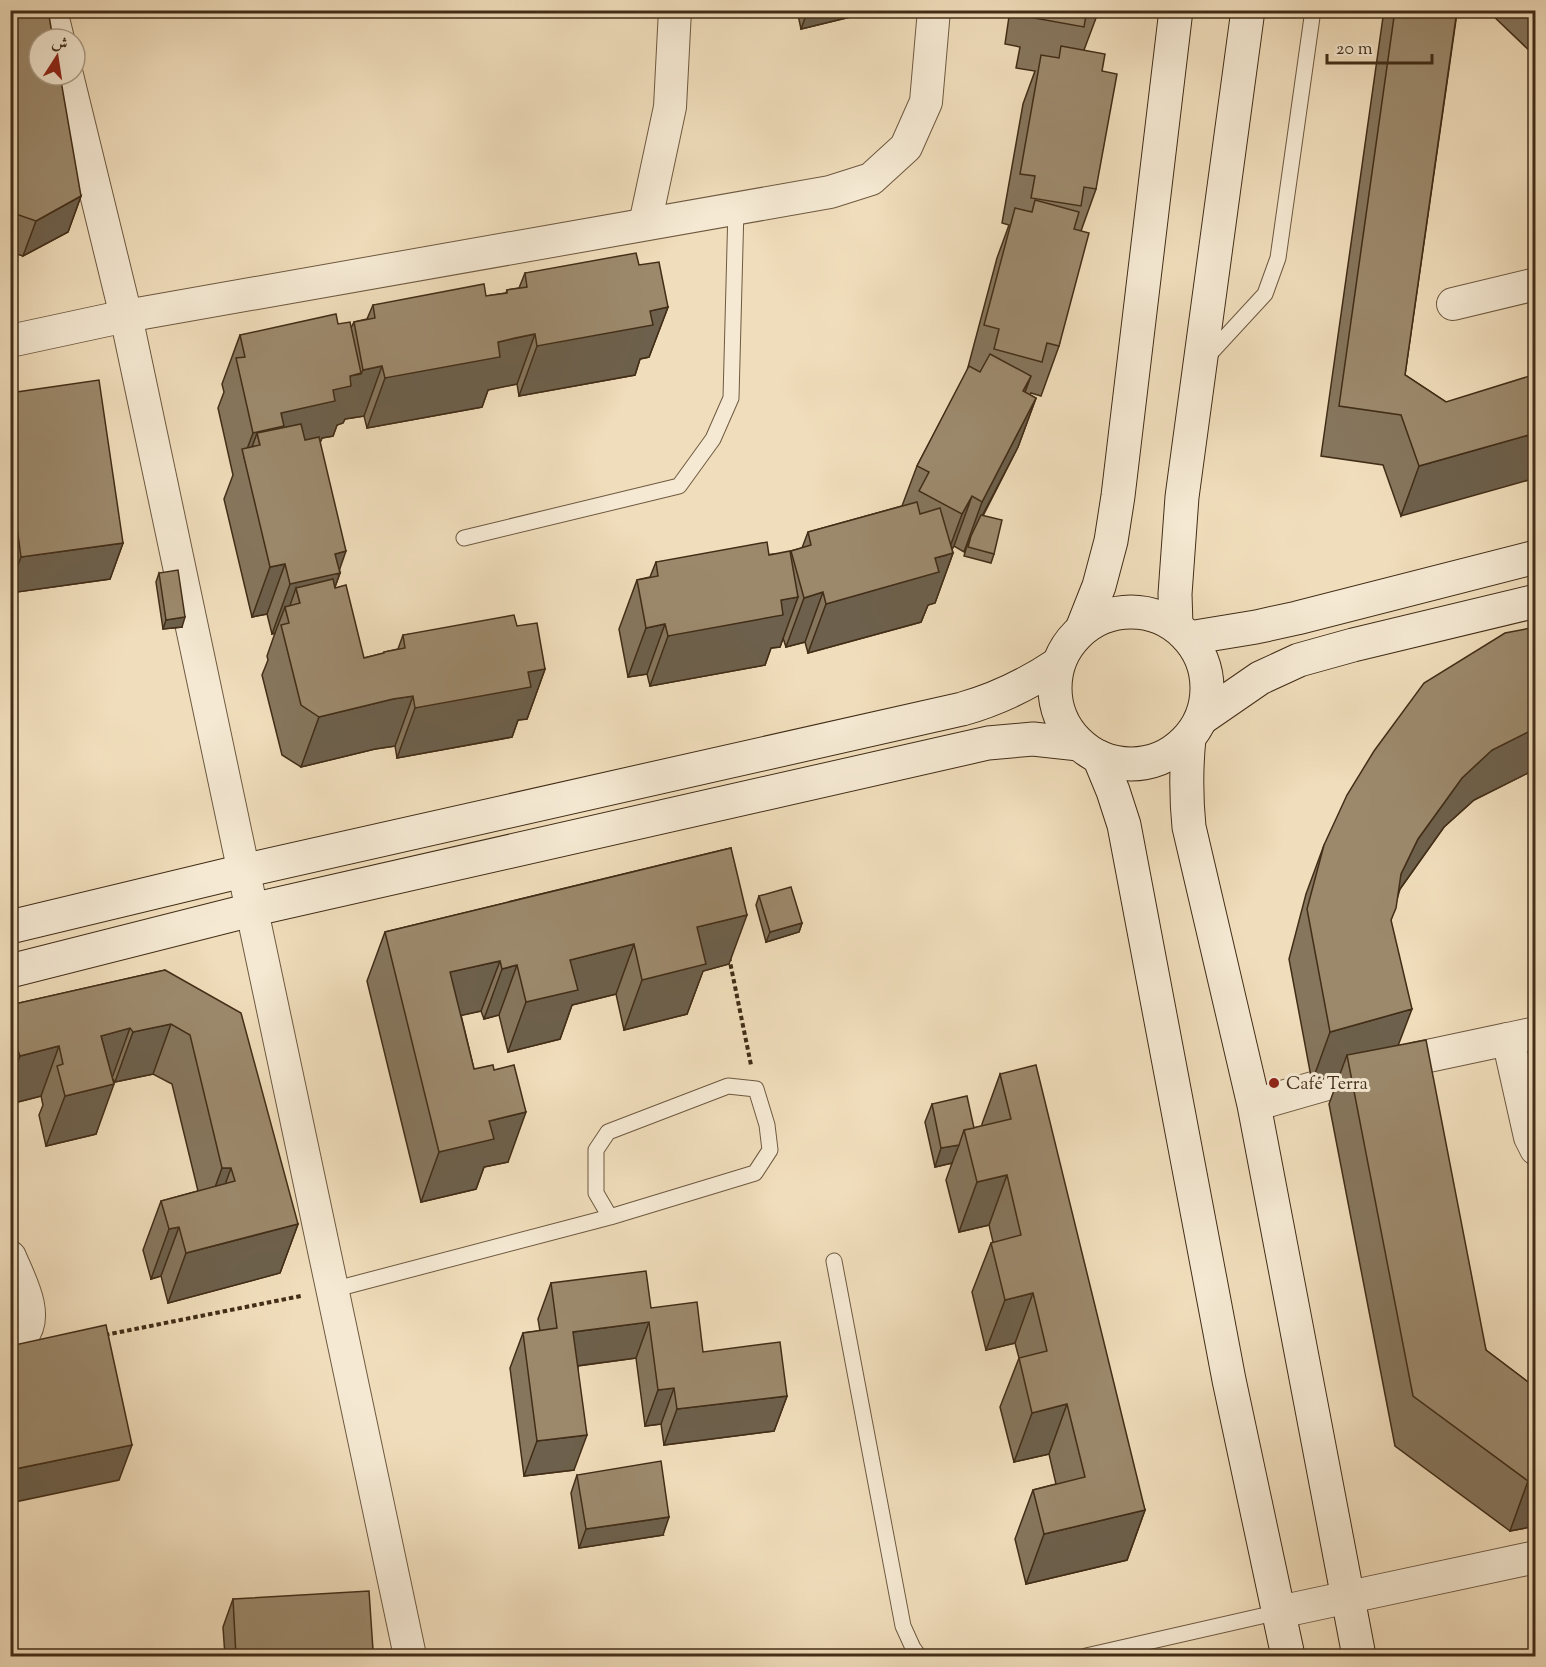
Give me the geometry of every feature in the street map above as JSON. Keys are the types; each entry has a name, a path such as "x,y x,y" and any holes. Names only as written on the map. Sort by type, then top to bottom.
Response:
{"main road":[{"path":"1082,629 1102,575 1111,542 1118,496 1176,10"},
{"path":"1182,632 1175,594 1182,497 1248,10"},
{"path":"1182,632 1256,627 1536,557"},
{"path":"10,971 251,910 988,743 1033,739 1089,750 1123,764 1147,763 1170,754 1195,728 1260,678 1299,660 1536,601"},
{"path":"1288,1656 1226,1368 1124,825 1113,791 1089,750 1065,727 1057,707 1055,685 1059,664 1068,645 1082,629 1104,617 1128,611 1154,615 1182,632 1204,662 1208,690 1195,728 1186,768 1189,827 1254,1105 1359,1656"},
{"path":"10,927 243,871 962,710 1022,687 1059,664"}],"street":[{"path":"51,10 55,27"},
{"path":"645,224 670,107 675,10"},
{"path":"10,341 126,316 830,192 871,179 906,147 926,102 934,10"},
{"path":"70,87 126,316 410,1656"},
{"path":"1454,304 1536,284"},
{"path":"1254,1105 1414,1059 1522,1036 1530,1137 1536,1149"},
{"path":"10,1257 30,1310 23,1335 10,1345"},
{"path":"1279,1612 1536,1557"}],"lane":[{"path":"1200,364 1265,294 1278,258 1313,10"},
{"path":"464,538 679,486 712,439 731,398 735,208"},
{"path":"332,1290 610,1216 755,1173 770,1150 767,1125 756,1089 728,1086 608,1132 596,1150 596,1193 610,1216"},
{"path":"834,1261 903,1626 912,1648 919,1656"},
{"path":"1086,1656 1279,1612"}],"path":[{"path":"727,950 756,1089"},
{"path":"97,1336 332,1290"}],"building":[{"path":"10,10 48,10 51,27 27,27 27,87 62,87 81,196 36,221 10,212"},
{"path":"1036,10 1087,10 1084,27 1034,18"},
{"path":"1395,10 1457,10 1405,375 1446,402 1536,374 1536,433 1419,466 1401,415 1339,406"},
{"path":"1061,46 1105,54 1102,71 1117,74 1096,189 1084,187 1081,206 1031,198 1035,176 1020,174 1041,55 1059,58"},
{"path":"1035,200 1079,212 1074,229 1089,233 1059,346 1047,343 1042,362 994,349 999,329 984,325 1015,208 1032,212"},
{"path":"636,253 639,265 659,262 668,307 650,311 653,325 537,346 535,334 498,342 500,357 385,378 382,366 363,370 354,322 375,318 373,305 484,284 486,296 507,293 507,290 527,287 525,273"},
{"path":"336,314 338,324 350,322 361,373 350,376 351,386 333,390 335,401 281,413 284,426 253,433 236,358 245,357 240,335"},
{"path":"990,354 1031,376 1023,391 1036,398 982,502 972,496 962,514 919,491 929,472 917,466 969,366 980,372"},
{"path":"99,380 123,543 21,557 12,490 10,490 10,393"},
{"path":"301,424 305,440 319,437 346,551 335,554 340,573 290,584 285,564 270,567 242,449 260,445 257,433"},
{"path":"917,502 920,514 940,508 953,553 935,558 939,572 826,604 823,592 804,598 791,551 811,545 808,532"},
{"path":"981,515 1002,520 994,554 968,547"},
{"path":"767,542 769,555 790,551 798,597 781,600 783,615 668,636 665,624 646,628 637,580 658,576 656,562"},
{"path":"178,570 185,617 166,620 159,573"},
{"path":"333,579 335,588 346,585 364,658 405,648 403,635 514,615 517,626 537,623 545,669 528,672 531,687 415,708 413,696 319,717 301,705 281,625 289,623 285,607 300,603 296,588"},
{"path":"1536,627 1536,728 1492,750 1462,778 1418,839 1401,874 1396,908 1391,920 1412,1009 1330,1032 1307,909 1324,845 1347,795 1374,751 1424,683 1505,633"},
{"path":"731,848 747,915 697,927 706,964 642,980 634,944 570,960 578,990 526,1002 517,965 502,969 500,961 450,972 474,1069 493,1065 494,1070 514,1065 526,1112 489,1121 494,1139 439,1152 385,932"},
{"path":"791,887 802,923 770,932 759,896"},
{"path":"165,970 241,1013 298,1224 186,1253 179,1227 169,1229 161,1201 235,1181 231,1168 222,1168 190,1035 171,1024 133,1032 130,1028 101,1036 114,1084 65,1096 57,1066 63,1064 59,1046 20,1056 18,1051 10,1053 10,1005"},
{"path":"1426,1040 1486,1350 1536,1388 1536,1480 1528,1481 1413,1396 1347,1055"},
{"path":"1036,1065 1145,1510 1044,1534 1033,1490 1085,1477 1067,1404 1032,1413 1019,1358 1047,1351 1033,1293 1005,1300 991,1243 1021,1235 1007,1175 977,1182 964,1130 1011,1119 1000,1074"},
{"path":"967,1096 974,1128 964,1130 959,1145 941,1148 932,1104"},
{"path":"646,1271 651,1308 697,1302 703,1352 780,1342 787,1396 677,1409 674,1388 658,1390 649,1322 573,1332 587,1435 537,1441 523,1333 557,1328 551,1283"},
{"path":"106,1325 132,1445 10,1470 10,1346"},
{"path":"661,1461 669,1517 586,1529 577,1475"},
{"path":"369,1591 373,1650 236,1656 233,1599"}],"place":[{"name":"Café Terra","path":"1274,1083"}]}
